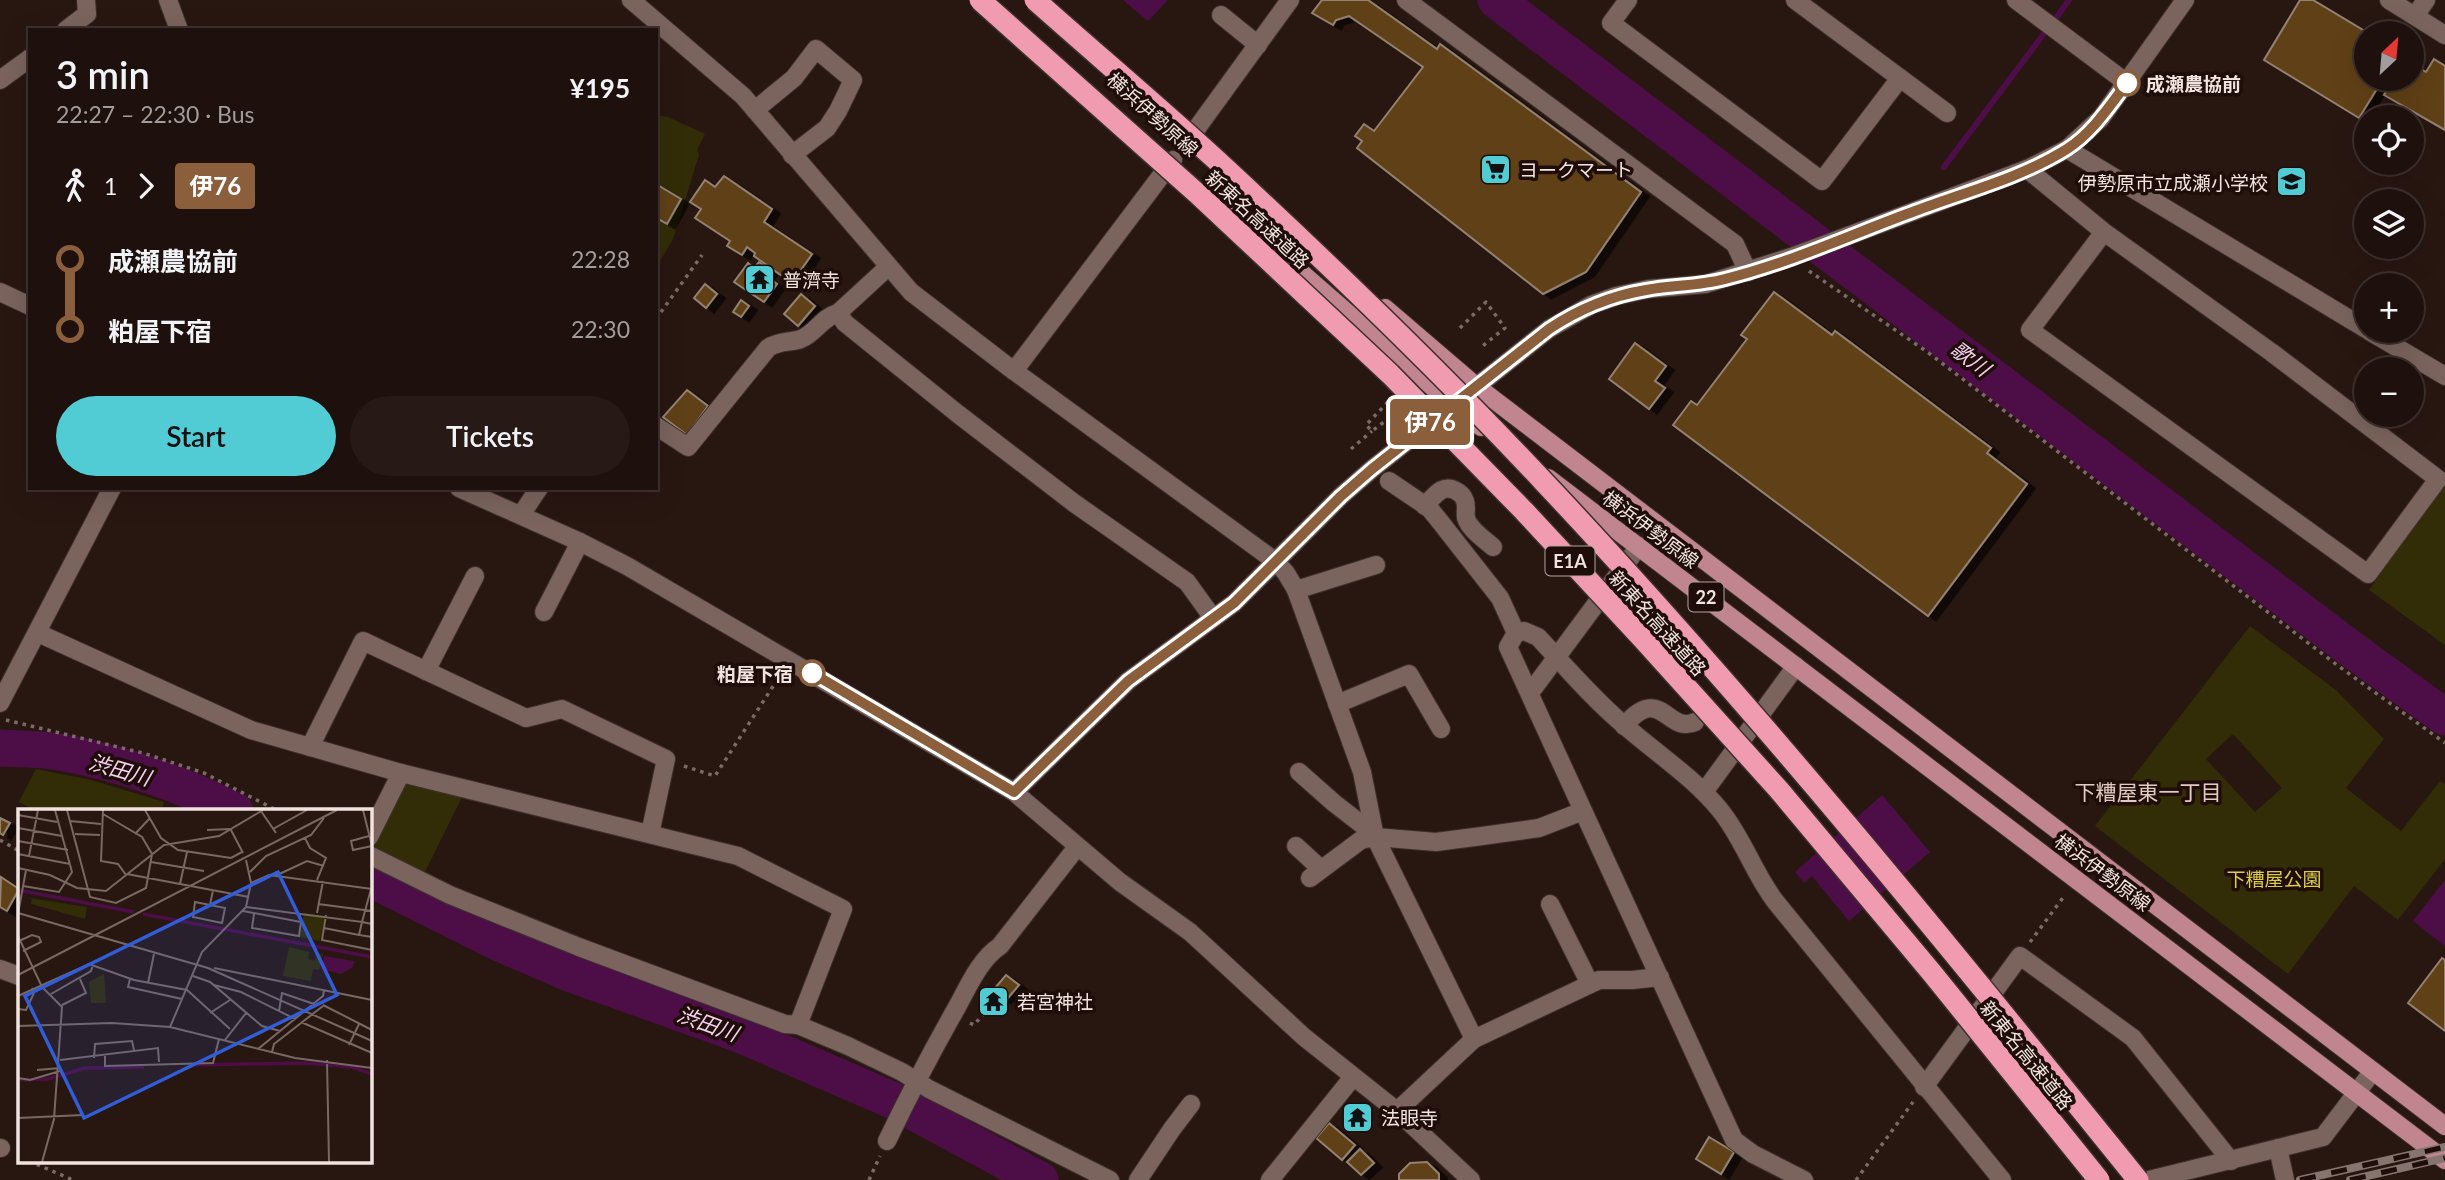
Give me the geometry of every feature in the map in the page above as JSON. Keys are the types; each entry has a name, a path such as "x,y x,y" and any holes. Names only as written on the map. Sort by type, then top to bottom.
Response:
{"highway":[{"name":"新東名高速道路","path":"980,0 1200,195 1390,374 1524,511 1779,790 2099,1180"},
{"name":"新東名高速道路","path":"1033,0 1233,176 1419,353 1542,479 1668,616 1802,770 1956,954 2138,1180"}],"main road":[{"name":"横浜伊勢原線","path":"993,0 1452,404 2445,1160"},
{"name":"横浜伊勢原線","path":"1033,0 1189,139 1476,386 2445,1126"}],"street":[{"path":"69,28 87,14 86,0"},
{"path":"168,0 178,28"},
{"path":"631,0 647,24"},
{"path":"1189,139 1290,0"},
{"path":"1406,0 1735,244 1748,272"},
{"path":"1628,0 1611,23 1822,181 1900,78"},
{"path":"1795,0 1947,114"},
{"path":"2017,0 2127,83"},
{"path":"1014,792 1113,694 1254,585 1341,496 1452,404 1549,329 1591,304 1648,289 1706,284 1792,257 2027,169 2067,149 2101,118 2185,0"},
{"path":"2389,0 2445,35"},
{"path":"2415,16 2426,0"},
{"path":"1220,15 1258,44"},
{"path":"658,32 743,96 911,292 1014,371 1275,561 1286,573 1296,590 1362,772 1374,835 1474,1039"},
{"path":"755,110 794,78 816,49 853,80 827,128 792,155"},
{"path":"0,80 28,59"},
{"path":"2067,149 2354,322"},
{"path":"1014,371 1173,160"},
{"path":"2027,169 2104,232 2442,475 2368,574 2030,331 2104,232"},
{"path":"658,427 688,447 768,348 787,340 799,340 809,334 829,316 838,313 888,267"},
{"path":"0,292 28,305"},
{"path":"838,313 845,323 958,414 1084,510 1187,582 1213,618"},
{"path":"2390,343 2445,376"},
{"path":"1389,481 1425,506 1438,519 1500,598 1516,633"},
{"path":"1425,506 1442,489 1456,490 1466,502 1466,518 1470,525 1493,548"},
{"path":"1,699 111,490"},
{"path":"464,490 627,566 1014,792 1120,883 1190,932 1304,1037 1397,1111 1471,1180"},
{"path":"521,515 538,490"},
{"path":"544,612 580,542"},
{"path":"1530,693 1639,546"},
{"path":"1296,590 1376,565"},
{"path":"426,671 475,576"},
{"path":"38,633 251,730 401,772 738,856 843,909 798,1026"},
{"path":"1804,1180 1753,1154 1734,1140 1508,647 1516,633 1532,633 1624,726 1681,769 1704,792 1732,826 1754,871 1770,895 2002,1180"},
{"path":"310,747 363,641 526,718 562,709 666,759 650,834"},
{"path":"1704,792 1797,666"},
{"path":"1337,704 1409,674 1441,729"},
{"path":"1624,726 1636,713 1651,708 1686,725 1695,722"},
{"path":"371,833 401,772"},
{"path":"1299,772 1374,835"},
{"path":"1296,846 1316,874 1361,840 1374,835 1436,842 1538,828 1583,811"},
{"path":"887,1140 914,1084 976,973 1077,847"},
{"path":"371,856 450,895 579,947 785,1024 798,1026 859,1051 914,1084 1110,1180"},
{"path":"1550,904 1590,984"},
{"path":"1924,1087 2020,956 2133,1038 2231,1161"},
{"path":"0,969 18,976"},
{"path":"1397,1111 1474,1039 1599,980 1660,977"},
{"path":"2149,1180 2323,1137 2373,1071"},
{"path":"1270,1180 1353,1077"},
{"path":"1138,1180 1171,1129 1191,1104"},
{"path":"2278,1148 2285,1180"}],"path":[{"path":"658,316 702,255"},
{"path":"1792,257 1926,351 2337,665 2445,743"},
{"path":"1460,328 1486,303 1505,328 1480,348"},
{"path":"1372,431 1366,425 1388,402"},
{"path":"1351,449 1396,413"},
{"path":"666,759 715,776 790,660"},
{"path":"0,720 143,753 204,773 274,809"},
{"path":"0,840 18,850"},
{"path":"2020,956 2066,893"},
{"path":"1856,1180 1924,1087"},
{"path":"869,1180 887,1140"},
{"path":"31,1162 73,1180"}],"green space":[{"path":"658,115 668,117 705,134 697,150 699,155 673,239 658,265"},
{"path":"2445,482 2445,645 2369,590"},
{"name":"下糟屋公園","path":"2250,626 2336,690 2384,739 2346,788 2401,831 2440,781 2445,784 2445,859 2398,920 2354,886 2288,974 2095,826","holes":["2233,734 2282,788 2255,812 2206,759"]},
{"path":"36,769 91,780 164,802 162,809 32,809 19,802"},
{"path":"406,783 462,797 423,876 379,852 373,844"}],"shaded area":[{"path":"1123,0 1166,0 1167,1 1148,21"},
{"path":"1882,795 1930,852 1849,921 1812,876 1804,883 1795,872"},
{"path":"2445,880 2445,946 2413,921"}],"building":[{"path":"1322,0 1368,0 1437,49 1440,44 1641,192 1586,272 1543,294 1357,148 1362,141 1355,136 1364,124 1374,131 1423,67 1349,16 1336,20 1333,25 1312,13"},
{"path":"2300,0 2313,0 2354,25 2354,91 2376,91 2367,105 2354,105 2354,115 2264,60"},
{"path":"2434,59 2445,66 2445,130 2424,118 2424,105 2401,105 2384,95 2386,91 2424,91 2424,71 2426,72"},
{"path":"724,176 772,209 764,222 812,254 792,283 754,256 755,253 747,247 742,255 727,246 730,241 695,218 701,209 690,202 705,180 715,187"},
{"path":"658,185 681,199 667,224 658,219"},
{"path":"759,262 770,270 766,276 777,284 764,302 734,282 748,263 754,268"},
{"path":"705,284 717,294 706,308 694,298"},
{"path":"1774,292 1832,335 1835,331 1991,448 1987,453 2027,484 1928,616 1673,425 1691,401 1697,405 1747,339 1741,335"},
{"path":"801,294 815,306 798,326 784,314"},
{"path":"741,300 749,306 741,317 733,312"},
{"path":"1635,343 1666,366 1655,381 1665,388 1649,409 1609,379"},
{"path":"687,390 708,406 687,435 663,417"},
{"path":"0,818 10,823 3,835 0,833"},
{"path":"1,877 18,891 7,911 0,907"},
{"path":"2442,958 2445,960 2445,1031 2408,1003"},
{"path":"1006,975 1019,985 1008,998 1005,996 1003,999 995,992 995,988"},
{"path":"1329,1123 1355,1145 1342,1160 1316,1138"},
{"path":"1709,1137 1734,1152 1721,1174 1696,1159"},
{"path":"1360,1149 1374,1163 1361,1175 1347,1162"},
{"path":"1427,1162 1439,1174 1439,1180 1399,1180 1399,1174 1410,1163"}],"waterway":[{"name":"歌川","path":"1496,0 2351,649 2445,717"},
{"path":"2056,18 2069,0"},
{"path":"1944,167 2046,31"},
{"name":"渋田川","path":"0,748 60,752 105,762 171,783 231,809"},
{"name":"渋田川","path":"371,879 495,941 569,973 737,1033 892,1100 1040,1180"}],"railway":[{"path":"2300,1180 2445,1147"},
{"path":"2350,1180 2445,1158"}],"bus line":[{"name":"伊76","path":"812,673 1014,792 1128,681 1234,603 1254,585 1341,496 1372,469 1567,317 1591,304 1616,296 1648,289 1706,284 1728,279 2027,169 2067,149 2085,134 2101,118 2127,83"}],"place":[{"name":"成瀬農協前","path":"2127,83"},
{"name":"ヨークマート","path":"1496,169"},
{"name":"伊勢原市立成瀬小学校","path":"2291,182"},
{"name":"普濟寺","path":"760,279"},
{"name":"粕屋下宿","path":"812,673"},
{"name":"若宮神社","path":"994,1001"},
{"name":"法眼寺","path":"1358,1117"}],"district":[{"name":"下糟屋東一丁目","path":"2148,791"}]}
